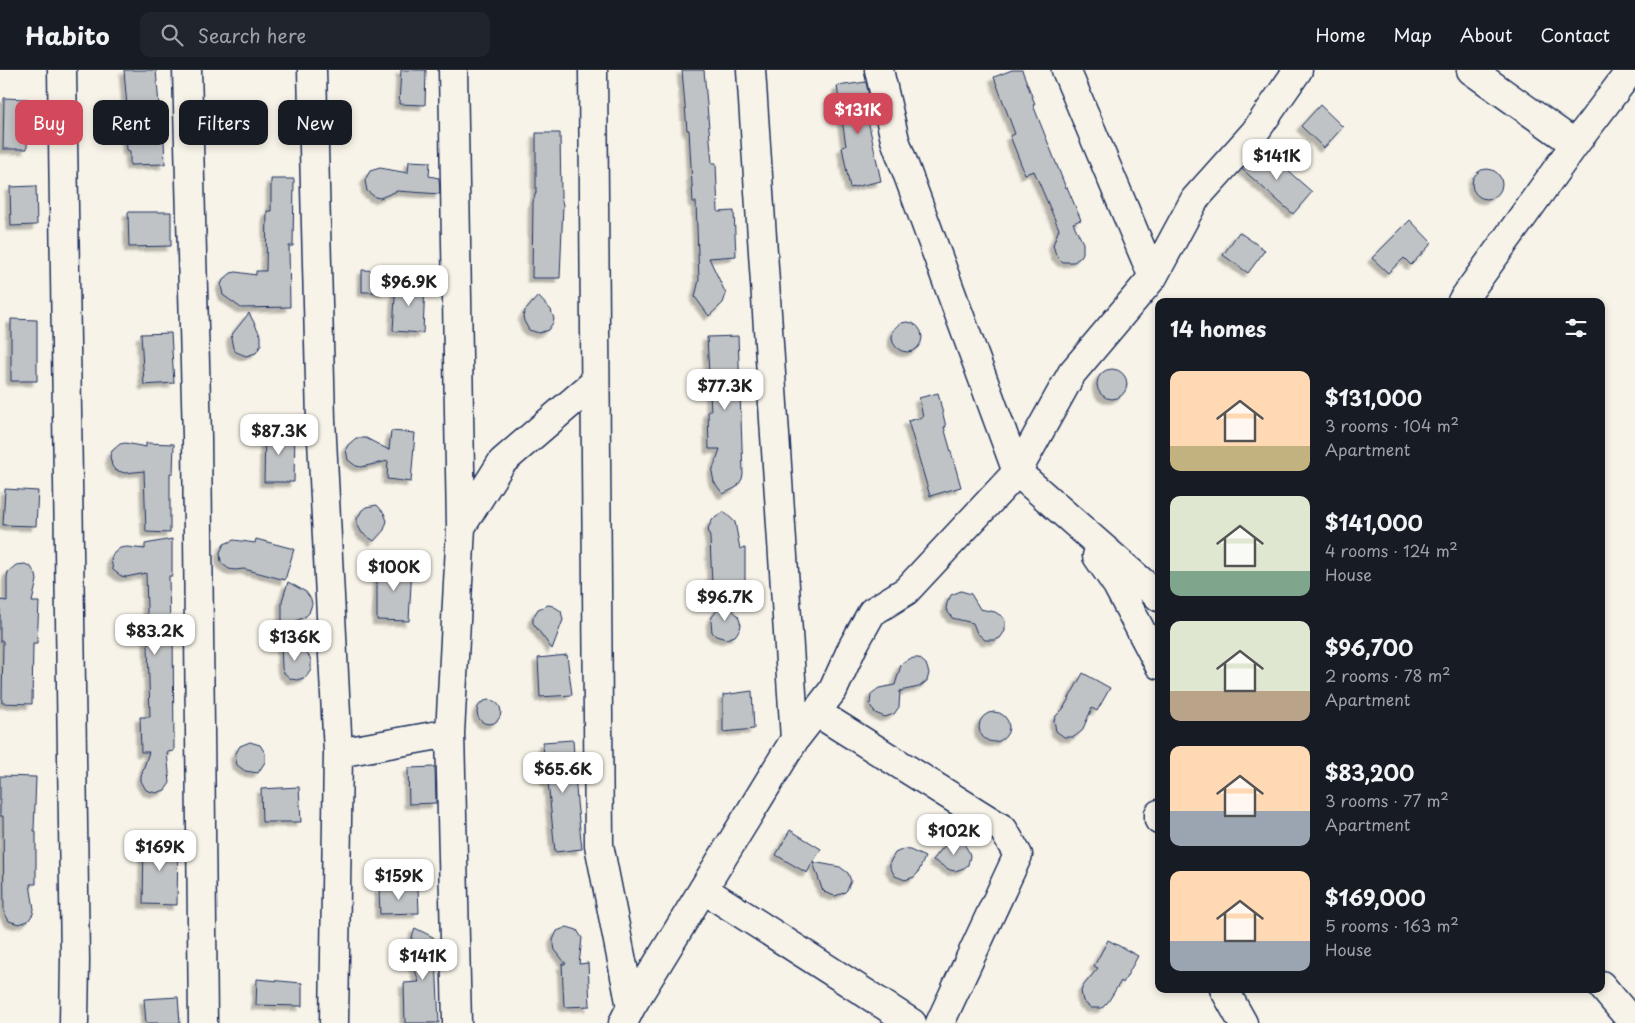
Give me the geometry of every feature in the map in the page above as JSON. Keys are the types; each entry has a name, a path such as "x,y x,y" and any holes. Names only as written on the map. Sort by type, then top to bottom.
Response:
{"street":[{"path":"62,70 75,960 74,1023"},
{"path":"187,70 197,437 203,1023"},
{"path":"312,70 321,420 338,753 334,1023"},
{"path":"453,70 461,527 450,733 457,1023"},
{"path":"592,70 599,845 627,1015"},
{"path":"751,70 795,739"},
{"path":"879,70 895,140 1017,472 1155,593"},
{"path":"1066,70 1153,277"},
{"path":"627,1015 795,739 833,690 853,646 872,612 906,591 1017,472 1072,373 1153,277 1195,198 1255,132 1298,70"},
{"path":"1471,70 1575,144"},
{"path":"1464,298 1631,70"},
{"path":"461,527 502,462 594,383"},
{"path":"1072,520 1117,585 1155,657"},
{"path":"816,712 1003,829 1018,855 940,1023"},
{"path":"338,753 450,733"},
{"path":"703,889 912,1023"},
{"path":"1605,990 1633,1023"},
{"path":"1226,993 1243,1023"}],"building":[{"path":"124,70 156,70 159,100 126,100"},
{"path":"401,70 426,70 425,105 399,104"},
{"path":"682,70 704,70 712,163 716,163 718,212 734,211 736,256 709,258 726,294 723,303 709,316 695,297 699,280 696,202 693,202 689,130 687,130"},
{"path":"1012,70 1022,70 1035,104 1033,105 1066,188 1081,220 1073,223 1083,243 1083,253 1074,262 1063,262 1056,255 1053,245 1059,229 1034,171 1025,174 1010,136 1015,134 994,77"},
{"path":"866,82 874,119 868,120 881,181 850,188 842,147 846,146 837,86"},
{"path":"4,98 28,99 15,100 15,145 27,145 27,149 3,149"},
{"path":"1320,105 1343,127 1324,148 1301,126"},
{"path":"536,133 560,133 561,197 563,205 560,278 532,278 533,202 536,192"},
{"path":"127,145 164,145 165,164 130,165 130,151 127,150"},
{"path":"1262,148 1312,192 1293,214 1242,169"},
{"path":"409,161 430,162 429,176 439,178 440,194 397,191 380,198 367,191 365,180 370,171 380,168 408,173"},
{"path":"1487,169 1498,173 1502,184 1498,195 1487,199 1476,195 1472,184 1476,173"},
{"path":"271,179 294,179 293,246 289,246 290,307 241,308 223,295 221,285 223,280 231,273 256,275 256,271 266,271 267,211 271,211"},
{"path":"36,186 37,225 11,226 10,187"},
{"path":"128,212 171,212 171,246 129,247"},
{"path":"1410,220 1432,243 1411,265 1404,258 1388,273 1372,258"},
{"path":"1239,232 1265,250 1248,273 1223,255"},
{"path":"362,270 386,271 386,292 362,292"},
{"path":"396,281 425,283 423,333 393,331"},
{"path":"538,296 551,310 554,319 548,330 539,333 529,330 523,316"},
{"path":"249,313 261,336 261,345 256,353 246,356 236,352 231,338"},
{"path":"11,319 37,320 37,381 11,381"},
{"path":"907,322 918,326 922,337 918,348 907,352 896,348 892,337 896,326"},
{"path":"171,333 174,383 144,385 141,334"},
{"path":"738,336 743,474 737,487 723,494 714,482 712,472 720,449 709,449 708,411 711,411 707,337"},
{"path":"1112,369 1123,373 1127,384 1123,395 1112,399 1101,395 1097,384 1101,373"},
{"path":"938,393 946,427 944,427 961,487 930,496 908,421 923,417 919,398"},
{"path":"265,430 295,431 294,482 264,482"},
{"path":"391,431 415,433 411,482 387,479 388,461 361,467 348,460 346,449 356,438 366,438 389,450"},
{"path":"125,443 146,447 146,443 174,444 173,473 170,473 170,533 146,532 144,471 125,473 115,470 112,466 110,456 112,451 120,444"},
{"path":"5,489 38,491 36,526 3,525"},
{"path":"377,505 384,513 387,521 384,530 374,541 362,533 357,524 357,519 366,507"},
{"path":"724,512 735,522 740,549 745,548 745,583 712,585 708,528 713,519"},
{"path":"172,539 172,576 169,576 170,631 173,631 174,751 167,752 170,783 165,790 156,793 146,790 141,781 149,752 141,752 140,717 150,717 146,573 126,577 121,576 113,570 111,559 113,554 120,548 145,549 145,544"},
{"path":"256,539 294,549 285,580 244,569 229,569 221,563 220,552 224,544 234,540 255,543"},
{"path":"25,564 31,567 37,580 32,602 39,602 37,643 33,643 32,704 2,703 3,641 0,641 0,600 7,601 8,572 16,565"},
{"path":"377,564 412,566 409,621 377,620"},
{"path":"288,582 306,592 312,604 306,616 282,628 282,601"},
{"path":"961,591 971,594 980,609 995,612 1003,617 1005,631 1000,638 985,640 977,633 973,623 952,618 946,609 947,603 951,595"},
{"path":"724,601 738,616 741,625 735,636 726,639 716,636 712,632 711,622 712,617"},
{"path":"548,605 561,611 563,620 552,649 533,623 533,618 538,609"},
{"path":"281,640 309,656 311,670 306,677 297,680 291,679 284,673 282,668"},
{"path":"567,655 572,695 540,697 538,658"},
{"path":"914,658 919,658 926,664 929,673 927,681 919,687 900,691 899,707 894,714 885,717 875,713 870,705 871,694 879,688 895,685 901,665"},
{"path":"1083,673 1110,688 1097,711 1092,708 1082,731 1074,737 1064,737 1056,731 1054,720 1063,709"},
{"path":"752,691 754,729 723,732 723,695"},
{"path":"489,700 494,701 500,707 500,717 494,723 489,724 484,723 478,717 477,712 478,707 484,701"},
{"path":"994,712 1005,716 1009,727 1005,738 994,742 983,738 979,727 983,716"},
{"path":"573,740 582,849 555,852 548,781 545,781 543,742"},
{"path":"250,742 260,745 265,753 265,762 258,773 245,771 237,765 235,755 240,746"},
{"path":"435,767 436,803 409,804 408,768"},
{"path":"0,776 36,777 34,831 36,831 36,884 30,884 34,909 28,921 19,924 9,921 4,912 3,816 0,816"},
{"path":"299,787 301,822 262,822 261,789"},
{"path":"790,830 821,849 807,873 776,855"},
{"path":"144,839 178,840 177,905 143,904"},
{"path":"955,841 964,844 970,856 968,865 955,871 933,860 945,845"},
{"path":"904,849 925,857 918,873 914,877 905,880 895,876 890,867 890,862 895,853"},
{"path":"813,862 840,867 848,873 851,881 847,890 835,896 826,893 822,889"},
{"path":"418,888 419,913 380,914 379,889"},
{"path":"567,927 577,930 582,938 579,964 588,963 590,1006 564,1007 562,964 566,964 555,950 553,940 557,931"},
{"path":"415,928 433,937 438,945 436,958 439,1023 405,1023 404,983 419,982 409,952"},
{"path":"1108,940 1138,956 1123,983 1121,981 1108,1002 1102,1008 1091,1008 1083,1001 1081,991 1098,968 1094,966"},
{"path":"257,979 302,983 302,1006 256,1005"},
{"path":"178,997 180,1023 146,1023 144,999"}]}
